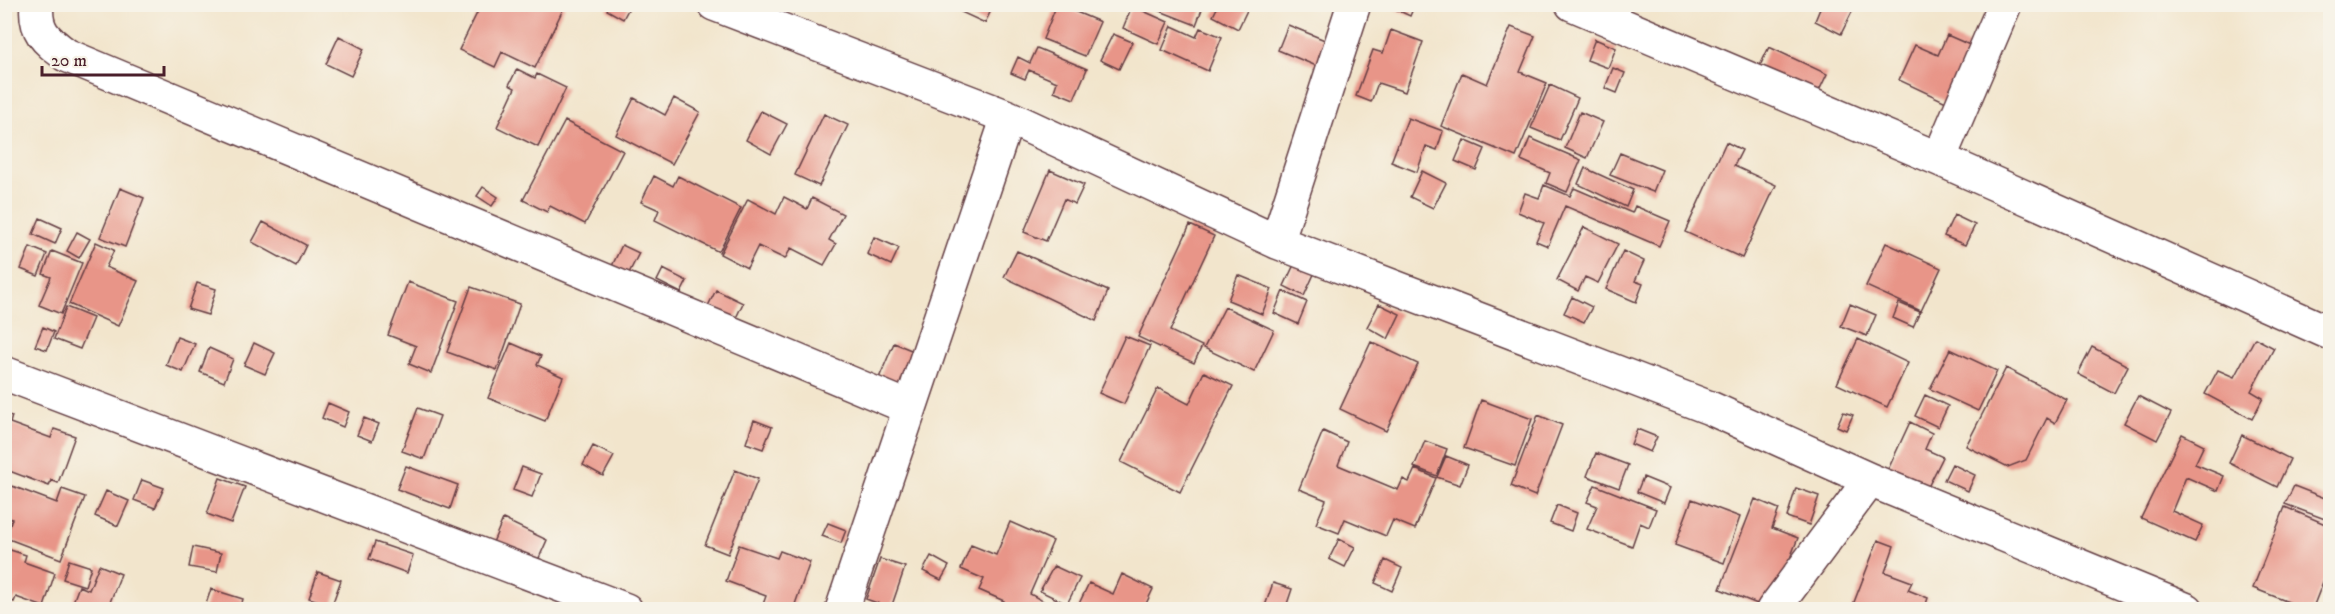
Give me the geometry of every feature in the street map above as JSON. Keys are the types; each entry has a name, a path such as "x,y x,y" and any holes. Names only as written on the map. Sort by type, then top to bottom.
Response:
{"street":[{"path":"37,4 36,16 44,39 66,55 910,408"},
{"path":"714,4 1008,117 1277,242 1710,408 1870,480 2187,609"},
{"path":"1277,242 1354,4"},
{"path":"1572,4 1939,159 2331,333"},
{"path":"1939,159 2005,4"},
{"path":"842,609 1008,117"},
{"path":"4,373 626,609"},
{"path":"1773,609 1870,480"}],"building":[{"path":"610,4 631,4 623,19 607,10"},
{"path":"965,4 994,4 985,23 961,12"},
{"path":"1057,4 1100,22 1085,56 1043,39"},
{"path":"1142,4 1204,4 1196,25"},
{"path":"1219,4 1250,4 1238,29 1213,16"},
{"path":"1392,4 1415,4 1410,16 1391,7"},
{"path":"1822,4 1855,6 1841,34 1815,21"},
{"path":"481,5 565,5 535,68 502,52 495,67 459,50"},
{"path":"1132,6 1168,22 1158,44 1123,28"},
{"path":"1288,25 1337,45 1326,70 1278,50"},
{"path":"1172,26 1196,37 1200,28 1222,37 1208,71 1162,50"},
{"path":"1511,27 1535,36 1520,72 1547,83 1516,157 1441,126 1462,73 1487,84"},
{"path":"1391,30 1423,42 1405,92 1378,83 1371,102 1356,96 1373,50 1383,53"},
{"path":"1113,34 1132,42 1119,69 1100,60"},
{"path":"1947,35 1972,46 1946,102 1899,80 1915,45 1938,55"},
{"path":"339,36 364,49 351,76 326,64"},
{"path":"1595,39 1616,48 1608,68 1587,60"},
{"path":"1769,47 1827,74 1816,97 1758,70"},
{"path":"1037,48 1087,69 1074,99 1054,91 1057,82 1029,70 1025,79 1011,73 1018,57 1030,63"},
{"path":"1613,68 1625,73 1617,93 1605,88"},
{"path":"517,69 535,78 537,74 566,88 538,147 497,127 515,88 509,85"},
{"path":"1550,85 1578,98 1560,140 1531,128"},
{"path":"634,98 665,115 674,98 700,112 672,164 616,135"},
{"path":"761,111 787,124 771,154 746,140"},
{"path":"1580,112 1603,122 1587,158 1565,148"},
{"path":"824,114 848,125 819,186 795,175"},
{"path":"1408,118 1443,131 1437,150 1426,146 1417,172 1391,162"},
{"path":"565,121 623,151 585,224 550,206 547,212 523,200"},
{"path":"1530,138 1581,160 1567,192 1546,183 1550,173 1521,160"},
{"path":"1464,140 1485,149 1476,170 1455,161"},
{"path":"1726,142 1742,150 1734,166 1776,185 1742,258 1685,232"},
{"path":"1620,153 1662,170 1653,192 1610,175"},
{"path":"1585,168 1633,190 1626,207 1578,184"},
{"path":"1050,170 1084,185 1075,204 1064,199 1046,241 1024,232"},
{"path":"1422,171 1446,183 1433,208 1410,197"},
{"path":"654,176 673,186 678,176 741,208 719,252 655,220 659,210 641,202"},
{"path":"1544,185 1570,196 1574,188 1632,213 1635,206 1670,221 1659,246 1565,206 1548,246 1536,241 1544,223 1518,212 1525,193 1539,198"},
{"path":"483,187 498,197 492,206 477,196"},
{"path":"120,188 144,198 125,247 100,237"},
{"path":"784,197 807,209 812,198 843,214 829,240 836,244 824,265 791,248 785,259 758,246 747,268 720,254 748,199 776,214"},
{"path":"1954,215 1975,225 1965,245 1944,236"},
{"path":"40,218 62,228 55,244 33,234"},
{"path":"263,222 306,245 296,266 252,242"},
{"path":"1190,225 1214,236 1170,331 1202,346 1194,363 1138,337"},
{"path":"1584,227 1618,244 1598,283 1585,277 1578,291 1557,280"},
{"path":"77,232 90,239 79,258 67,251"},
{"path":"874,237 899,248 891,265 867,254"},
{"path":"96,242 114,250 106,267 138,281 118,326 69,304"},
{"path":"1886,243 1941,268 1921,311 1866,286"},
{"path":"622,245 639,253 628,275 612,266"},
{"path":"30,247 47,254 38,276 21,269"},
{"path":"52,251 82,263 61,314 39,305 51,277 43,274"},
{"path":"1017,251 1108,291 1096,321 1004,277"},
{"path":"1623,251 1644,261 1635,281 1643,284 1636,302 1606,289"},
{"path":"1300,252 1320,261 1304,296 1284,286"},
{"path":"663,269 687,281 681,293 657,281"},
{"path":"1238,275 1272,289 1262,314 1228,300"},
{"path":"408,282 458,301 431,373 409,364 416,346 388,335"},
{"path":"197,283 216,289 208,315 188,309"},
{"path":"471,287 520,304 497,370 447,352"},
{"path":"716,290 743,303 735,320 708,306"},
{"path":"1283,291 1307,302 1298,324 1274,313"},
{"path":"1572,297 1592,307 1584,322 1564,313"},
{"path":"1899,303 1920,312 1913,327 1893,318"},
{"path":"1379,304 1400,314 1388,339 1367,327"},
{"path":"1850,304 1876,315 1867,336 1841,326"},
{"path":"66,307 93,318 80,349 54,339"},
{"path":"1225,307 1274,330 1254,372 1204,348"},
{"path":"43,327 54,332 47,350 35,346"},
{"path":"1125,336 1150,346 1124,404 1099,393"},
{"path":"177,337 195,344 183,372 166,365"},
{"path":"2255,338 2274,348 2251,391 2263,398 2252,419 2205,394 2218,370 2234,377"},
{"path":"1858,339 1908,363 1887,407 1837,384"},
{"path":"1371,342 1418,364 1386,431 1340,409"},
{"path":"254,343 275,353 265,374 244,365"},
{"path":"511,343 541,356 537,365 563,377 545,421 488,398"},
{"path":"894,343 916,352 898,395 876,385"},
{"path":"2092,347 2128,366 2114,393 2078,374"},
{"path":"209,348 233,359 224,382 200,372"},
{"path":"1950,349 1997,371 1978,411 1930,389"},
{"path":"2006,368 2067,400 2055,423 2047,418 2026,460 2008,467 1966,446"},
{"path":"1204,372 1233,386 1180,492 1121,462 1158,388 1189,404"},
{"path":"1925,395 1948,406 1938,427 1915,416"},
{"path":"2138,396 2171,413 2157,440 2124,423"},
{"path":"1481,400 1532,419 1515,466 1464,448"},
{"path":"328,403 349,412 343,427 322,418"},
{"path":"418,408 440,416 424,459 402,451"},
{"path":"1843,412 1853,415 1846,430 1837,426"},
{"path":"4,414 12,416 10,423 51,438 54,429 75,436 58,483 51,480 49,486 4,469"},
{"path":"1538,415 1562,425 1535,496 1511,486"},
{"path":"364,418 379,424 372,441 357,435"},
{"path":"754,420 772,427 763,449 746,443"},
{"path":"1910,422 1932,433 1925,449 1943,457 1925,493 1886,474"},
{"path":"1637,429 1657,437 1650,452 1631,444"},
{"path":"1323,431 1347,442 1338,465 1398,490 1403,479 1409,482 1415,469 1436,478 1415,529 1393,520 1386,536 1345,519 1339,533 1316,524 1326,500 1299,489"},
{"path":"2182,434 2204,445 2195,464 2224,476 2218,491 2186,477 2172,511 2203,525 2195,542 2141,518"},
{"path":"2242,435 2290,459 2277,487 2229,463"},
{"path":"1425,441 1447,449 1437,476 1414,467"},
{"path":"593,446 614,456 603,476 583,465"},
{"path":"1596,453 1628,465 1619,488 1587,476"},
{"path":"1446,456 1468,465 1460,485 1437,477"},
{"path":"1952,464 1975,475 1968,491 1944,480"},
{"path":"406,466 458,485 450,509 397,489"},
{"path":"522,467 541,474 532,497 513,490"},
{"path":"735,470 758,479 728,554 705,545"},
{"path":"1643,477 1670,488 1664,503 1637,492"},
{"path":"220,478 245,487 231,523 207,514"},
{"path":"142,480 164,488 155,508 134,500"},
{"path":"4,483 57,503 62,489 85,497 61,559 6,538 12,519 4,516"},
{"path":"1595,485 1656,509 1649,527 1640,523 1632,546 1587,529 1597,506 1587,502"},
{"path":"2294,486 2330,500 2330,521 2285,504"},
{"path":"1796,488 1819,496 1809,525 1787,517"},
{"path":"106,491 129,501 118,526 95,516"},
{"path":"1692,499 1740,517 1724,563 1675,545"},
{"path":"1755,499 1779,509 1772,528 1798,538 1770,609 1720,589"},
{"path":"1557,505 1577,513 1571,531 1550,523"},
{"path":"2285,507 2330,526 2330,564 2312,610 2288,610 2291,603 2253,588"},
{"path":"503,519 547,540 535,567 491,547"},
{"path":"1010,522 1053,541 1030,594 1043,601 1039,610 1000,610 1004,601 979,590 984,579 961,569 971,545 996,555"},
{"path":"828,523 846,530 841,543 822,536"},
{"path":"1339,539 1355,547 1345,567 1329,559"},
{"path":"1878,540 1894,546 1885,572 1912,582 1908,590 1928,598 1924,610 1851,610"},
{"path":"375,542 413,555 407,573 369,559"},
{"path":"739,545 777,558 780,551 810,562 793,610 761,610 766,596 726,581"},
{"path":"193,547 221,553 217,572 189,567"},
{"path":"4,548 26,555 24,562 55,573 44,607 16,597 14,602 4,599"},
{"path":"931,556 949,566 941,580 923,571"},
{"path":"880,559 905,567 891,608 866,599"},
{"path":"69,560 91,567 85,586 63,579"},
{"path":"1385,560 1402,568 1392,591 1375,583"},
{"path":"99,565 121,574 107,610 70,610 79,586 89,590"},
{"path":"1054,566 1080,578 1067,604 1040,591"},
{"path":"318,572 341,580 332,605 309,598"},
{"path":"1122,574 1153,589 1143,610 1076,610 1089,583 1113,594"},
{"path":"1273,583 1292,589 1285,610 1265,606"},
{"path":"211,589 243,599 240,610 204,610"}]}
